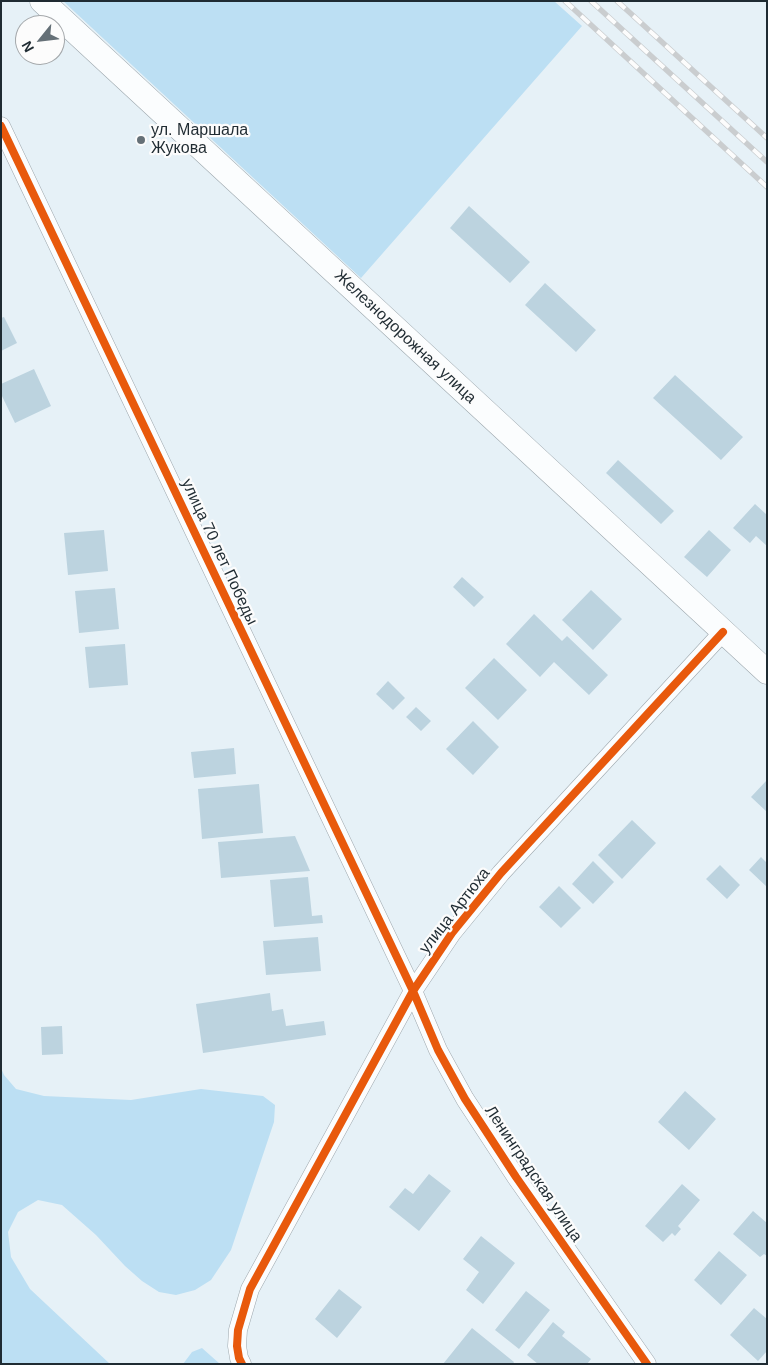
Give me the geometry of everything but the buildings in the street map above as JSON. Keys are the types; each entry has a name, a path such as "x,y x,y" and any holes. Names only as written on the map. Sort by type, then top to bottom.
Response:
{"main road":[{"name":"Железнодорожная улица","path":"42,1 767,672"}],"street":[{"name":"улица 70 лет Победы","path":"1,126 412,991"},
{"name":"улица Артюха","path":"242,1364 237,1346 238,1330 250,1289 412,991 452,933 501,873 723,632"},
{"name":"Ленинградская улица","path":"412,991 438,1050 465,1099 516,1177 647,1364"}],"shaded area":[{"path":"63,1 554,1 582,26 361,278"},
{"path":"1,1068 4,1075 16,1089 44,1096 131,1100 201,1089 263,1096 275,1105 274,1122 231,1250 211,1280 195,1290 176,1295 159,1292 142,1281 125,1266 96,1235 62,1205 38,1200 18,1212 8,1232 11,1257 30,1289 110,1364 1,1364"},
{"path":"202,1348 220,1364 183,1364 192,1352"}],"railway":[{"path":"565,1 767,187"},
{"path":"591,1 767,162"},
{"path":"617,1 767,138"}],"cycle path":[{"path":"1,126 413,991 438,1050 465,1099 516,1177 647,1364"},
{"path":"242,1364 237,1346 238,1330 250,1289 413,991 452,933 501,873 723,632"}],"place":[{"name":"ул. Маршала Жукова","path":"141,140"}]}
